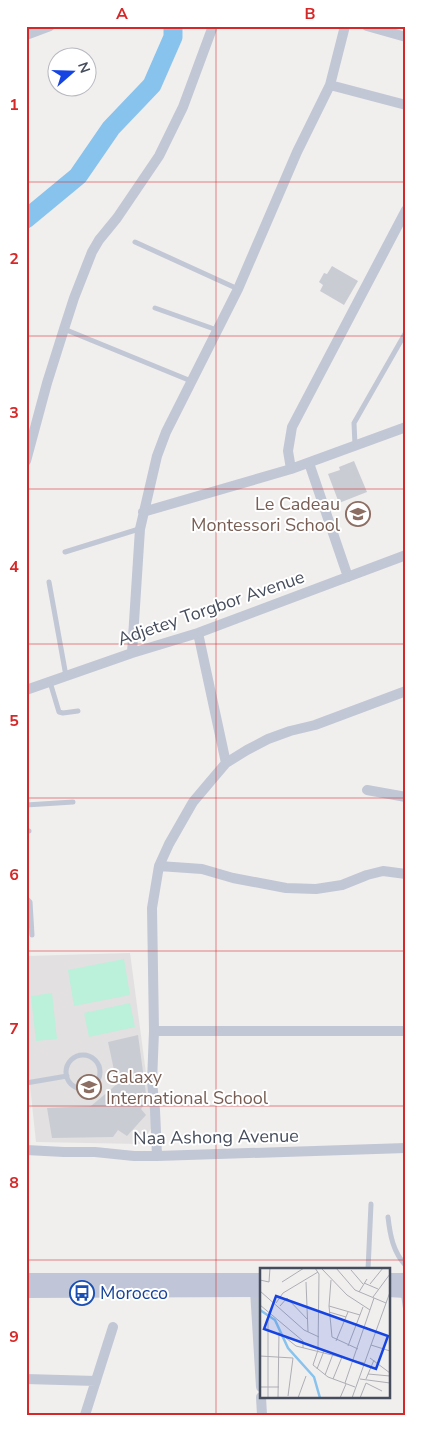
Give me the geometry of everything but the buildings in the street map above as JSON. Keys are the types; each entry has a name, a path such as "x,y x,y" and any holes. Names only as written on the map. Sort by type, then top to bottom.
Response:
{"main road":[{"path":"26,1280 259,1286"},
{"path":"390,1281 405,1287"},
{"path":"26,1291 259,1286"},
{"path":"390,1290 405,1287"}],"street":[{"path":"26,35 50,26"},
{"path":"26,461 64,329 92,252 159,156 186,98 213,26"},
{"path":"132,653 140,529 160,448 191,381 238,289 297,152 330,85 345,26"},
{"path":"367,26 406,38"},
{"path":"330,85 406,105"},
{"path":"291,469 288,451 292,427 406,210"},
{"path":"143,512 291,469 406,426"},
{"path":"309,462 348,577"},
{"name":"Adjetey Torgbor Avenue","path":"26,690 132,653 198,634 406,555"},
{"path":"198,634 226,764"},
{"path":"157,1156 157,1132 152,1082 154,1030 152,908 159,866 169,844 193,802 226,764 268,739 324,722 406,691"},
{"path":"367,790 406,797"},
{"path":"159,866 202,869 233,878 277,886 316,889 342,885 383,871 406,874"},
{"path":"154,1030 406,1031"},
{"name":"Naa Ashong Avenue","path":"26,1150 157,1156 406,1148"},
{"path":"259,1286 260,1358"},
{"path":"85,1415 113,1327"},
{"path":"26,1379 96,1381"},
{"path":"261,1398 262,1415"}],"lane":[{"path":"135,242 238,289"},
{"path":"155,308 217,330"},
{"path":"64,329 191,381"},
{"path":"355,445 354,422 406,332"},
{"path":"65,552 140,529"},
{"path":"49,582 66,676"},
{"path":"50,681 59,712 78,711"},
{"path":"26,805 73,802"},
{"path":"26,900 30,902 32,935"},
{"path":"79,1055 94,1059 99,1068 99,1078 87,1088 77,1087 69,1081 67,1076 67,1065 74,1057 79,1055"},
{"path":"26,1083 67,1076"},
{"path":"368,1268 371,1204"},
{"path":"388,1217 393,1246 399,1259 406,1266"},
{"path":"405,1287 406,1312"}],"shaded area":[{"name":"Galaxy International School","path":"130,953 153,1126 140,1144 36,1142 26,1047 26,956"}],"green space":[{"path":"124,959 130,995 74,1006 68,970"},
{"path":"52,993 57,1039 36,1041 31,996"},
{"path":"130,1003 135,1027 89,1037 84,1013"}],"waterway":[{"path":"26,219 78,176 111,128 152,85 173,37 173,26"}],"place":[{"name":"Le Cadeau Montessori School","path":"358,514"},
{"name":"Galaxy International School","path":"89,1087"},
{"name":"Morocco","path":"82,1293"}]}
